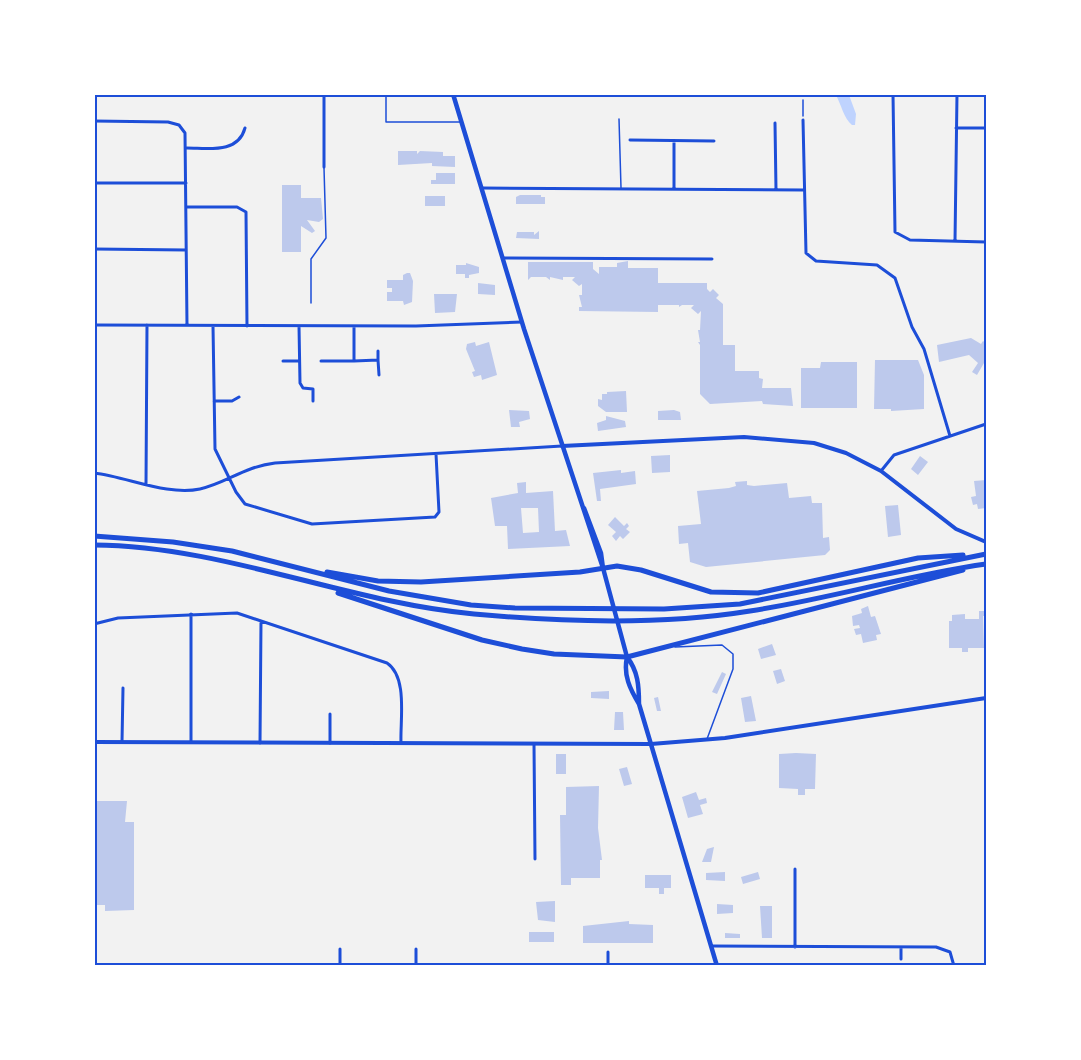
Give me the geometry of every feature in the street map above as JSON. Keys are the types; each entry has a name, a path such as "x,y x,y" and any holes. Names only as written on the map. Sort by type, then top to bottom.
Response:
{"highway":[{"path":"94,536 173,542 232,551 389,591 471,605 586,609 694,608 762,600 987,554"},
{"path":"94,544 181,553 432,609 499,616 589,619 687,618 751,611 806,602 910,577 987,565"},
{"path":"290,566 398,583 628,567 711,592 758,593 918,558 987,554"},
{"path":"306,582 482,640 554,654 627,657 987,565"}],"main road":[{"path":"453,94 562,446 577,492 601,552 603,568 627,657 634,666 639,704 717,966"},
{"path":"627,657 624,668 629,687 639,704"}],"street":[{"path":"324,94 324,166"},
{"path":"893,94 893,226 896,234 907,240 987,242"},
{"path":"955,241 957,94"},
{"path":"663,95 803,95"},
{"path":"803,120 805,246 809,257 816,261 877,265 888,270 897,280 912,327 924,349 950,436"},
{"path":"94,121 172,122 184,130 187,148 187,326"},
{"path":"776,123 776,190"},
{"path":"187,148 231,146 241,138 245,128"},
{"path":"956,128 987,128"},
{"path":"630,140 714,141"},
{"path":"674,141 674,189"},
{"path":"94,183 186,183"},
{"path":"481,188 804,190"},
{"path":"187,207 234,207 245,211 247,326"},
{"path":"94,249 186,250"},
{"path":"502,258 712,259"},
{"path":"94,325 354,326 522,322"},
{"path":"146,484 147,325"},
{"path":"213,326 214,449 239,497 249,506 309,524 432,518 439,512 435,454"},
{"path":"299,326 300,385 305,389 313,389 313,401"},
{"path":"354,326 354,361"},
{"path":"378,351 379,375"},
{"path":"321,361 378,360"},
{"path":"283,361 300,361"},
{"path":"214,401 232,400 239,397"},
{"path":"881,471 894,455 987,424"},
{"path":"94,473 146,484 191,490 209,486 252,467 275,463 648,440 777,438 828,446 881,471 956,529 972,538 987,542"},
{"path":"94,624 118,618 227,612 261,621 393,667 399,679 400,743"},
{"path":"191,614 191,742"},
{"path":"260,743 261,621"},
{"path":"122,742 123,688"},
{"path":"94,742 651,744 707,740 900,713 987,698"},
{"path":"330,714 330,743"},
{"path":"534,743 535,859"},
{"path":"795,869 795,947"},
{"path":"711,946 942,948 950,952 954,966"},
{"path":"901,947 901,959"},
{"path":"340,949 340,966"},
{"path":"416,949 416,966"},
{"path":"608,952 608,966"}],"lane":[{"path":"386,94 386,122 462,122"},
{"path":"619,119 621,189"},
{"path":"311,303 311,259 326,237 324,166"},
{"path":"665,647 722,645 733,654 733,669 707,740"}],"path":[{"path":"803,95 803,120"}],"water":[{"path":"836,95 849,95 856,114 855,125 847,119"}],"building":[{"path":"398,151 417,151 417,154 420,151 443,152 443,156 455,156 455,167 432,166 432,163 398,165"},
{"path":"436,173 455,173 455,184 431,184 431,180 436,180"},
{"path":"282,185 301,185 301,198 321,198 323,219 319,222 307,220 315,231 312,233 301,226 301,252 282,252"},
{"path":"541,195 545,197 545,204 516,204 516,197"},
{"path":"425,196 445,196 445,206 425,206"},
{"path":"539,231 539,239 516,238 517,232 534,232 534,235"},
{"path":"628,261 628,268 658,268 658,283 707,283 707,289 710,292 713,289 719,295 716,298 723,304 723,345 735,345 735,371 759,371 759,378 763,379 762,388 791,388 793,406 763,404 762,401 710,404 700,394 698,330 700,330 701,311 698,314 691,308 694,305 679,307 679,305 658,305 658,312 579,311 579,307 582,307 579,295 582,295 582,284 579,286 572,280 575,277 563,277 563,280 550,277 550,280 546,277 531,277 528,280 528,262 593,262 593,269 599,274 599,267 617,267 617,263"},
{"path":"466,263 479,267 479,273 469,275 469,278 465,278 465,274 456,274 456,265 466,265"},
{"path":"410,273 413,281 412,302 404,305 403,301 387,301 387,292 392,292 392,288 387,288 387,280 403,280 403,275"},
{"path":"478,283 495,285 495,295 478,294"},
{"path":"434,294 457,294 455,312 435,313"},
{"path":"971,338 981,344 983,341 986,343 986,365 984,363 977,375 972,372 978,363 969,355 939,362 937,345"},
{"path":"475,342 476,346 489,342 497,375 482,380 481,375 474,377 472,372 475,371 466,349 467,344"},
{"path":"875,360 918,360 924,375 924,409 891,411 891,409 874,409"},
{"path":"821,362 857,362 857,408 801,408 801,368 820,368"},
{"path":"626,391 627,412 606,412 598,406 598,399 602,400 602,394"},
{"path":"509,410 529,411 530,419 519,422 520,427 511,427"},
{"path":"658,411 680,412 681,420 658,420"},
{"path":"606,416 625,421 626,427 598,431 597,423 606,420"},
{"path":"670,455 670,472 652,473 651,456"},
{"path":"920,456 928,462 918,475 911,469"},
{"path":"621,470 621,473 635,471 636,484 600,489 601,501 597,501 593,473"},
{"path":"986,480 986,508 978,509 977,504 973,505 971,497 976,496 974,481"},
{"path":"747,481 747,485 754,486 787,483 789,498 811,496 812,503 822,503 823,538 829,537 830,550 825,555 706,567 690,562 688,543 679,544 678,526 701,524 697,491 729,488 736,486 735,482"},
{"path":"526,482 526,493 553,491 555,531 566,530 570,546 508,549 507,526 495,526 491,498 518,493 517,483","holes":["521,508 538,508 539,532 523,533"]},
{"path":"898,505 901,535 888,537 885,506"},
{"path":"615,517 624,526 627,523 629,526 626,529 630,532 623,539 620,536 616,541 612,536 616,532 608,525"},
{"path":"868,606 871,617 875,616 881,634 876,635 877,640 863,643 861,634 856,635 854,629 860,628 859,625 853,626 852,616 862,613 861,609"},
{"path":"979,611 986,611 986,616 983,616 984,648 968,648 968,652 962,652 962,648 949,648 949,621 952,621 952,615 965,614 965,619 979,619"},
{"path":"772,644 776,655 761,659 758,649"},
{"path":"781,669 785,681 777,684 773,671"},
{"path":"722,672 726,674 717,694 712,692"},
{"path":"609,691 609,699 591,698 591,692"},
{"path":"751,696 756,721 745,722 741,698"},
{"path":"658,697 661,711 657,711 654,698"},
{"path":"615,712 623,712 624,730 614,730"},
{"path":"556,754 566,754 566,774 556,774"},
{"path":"779,754 816,754 815,789 805,789 805,795 798,795 798,789 779,788"},
{"path":"627,767 632,784 624,786 619,769"},
{"path":"599,786 598,828 602,860 600,860 600,878 571,878 571,885 561,885 560,815 566,815 566,787"},
{"path":"696,792 699,800 706,798 707,803 700,805 703,814 688,818 682,797"},
{"path":"94,801 127,801 125,822 134,822 134,910 105,911 105,905 94,905"},
{"path":"714,847 711,862 702,862 707,849"},
{"path":"725,872 725,881 706,880 706,873"},
{"path":"758,872 760,879 743,884 741,877"},
{"path":"645,875 671,875 671,888 664,888 664,894 659,894 659,888 645,888"},
{"path":"555,901 555,922 538,920 536,902"},
{"path":"717,904 733,905 733,913 717,914"},
{"path":"760,906 772,906 772,938 762,938"},
{"path":"629,921 629,924 653,925 653,943 583,943 583,926"},
{"path":"529,932 554,932 554,942 529,942"},
{"path":"725,933 740,934 740,938 725,938"}]}
